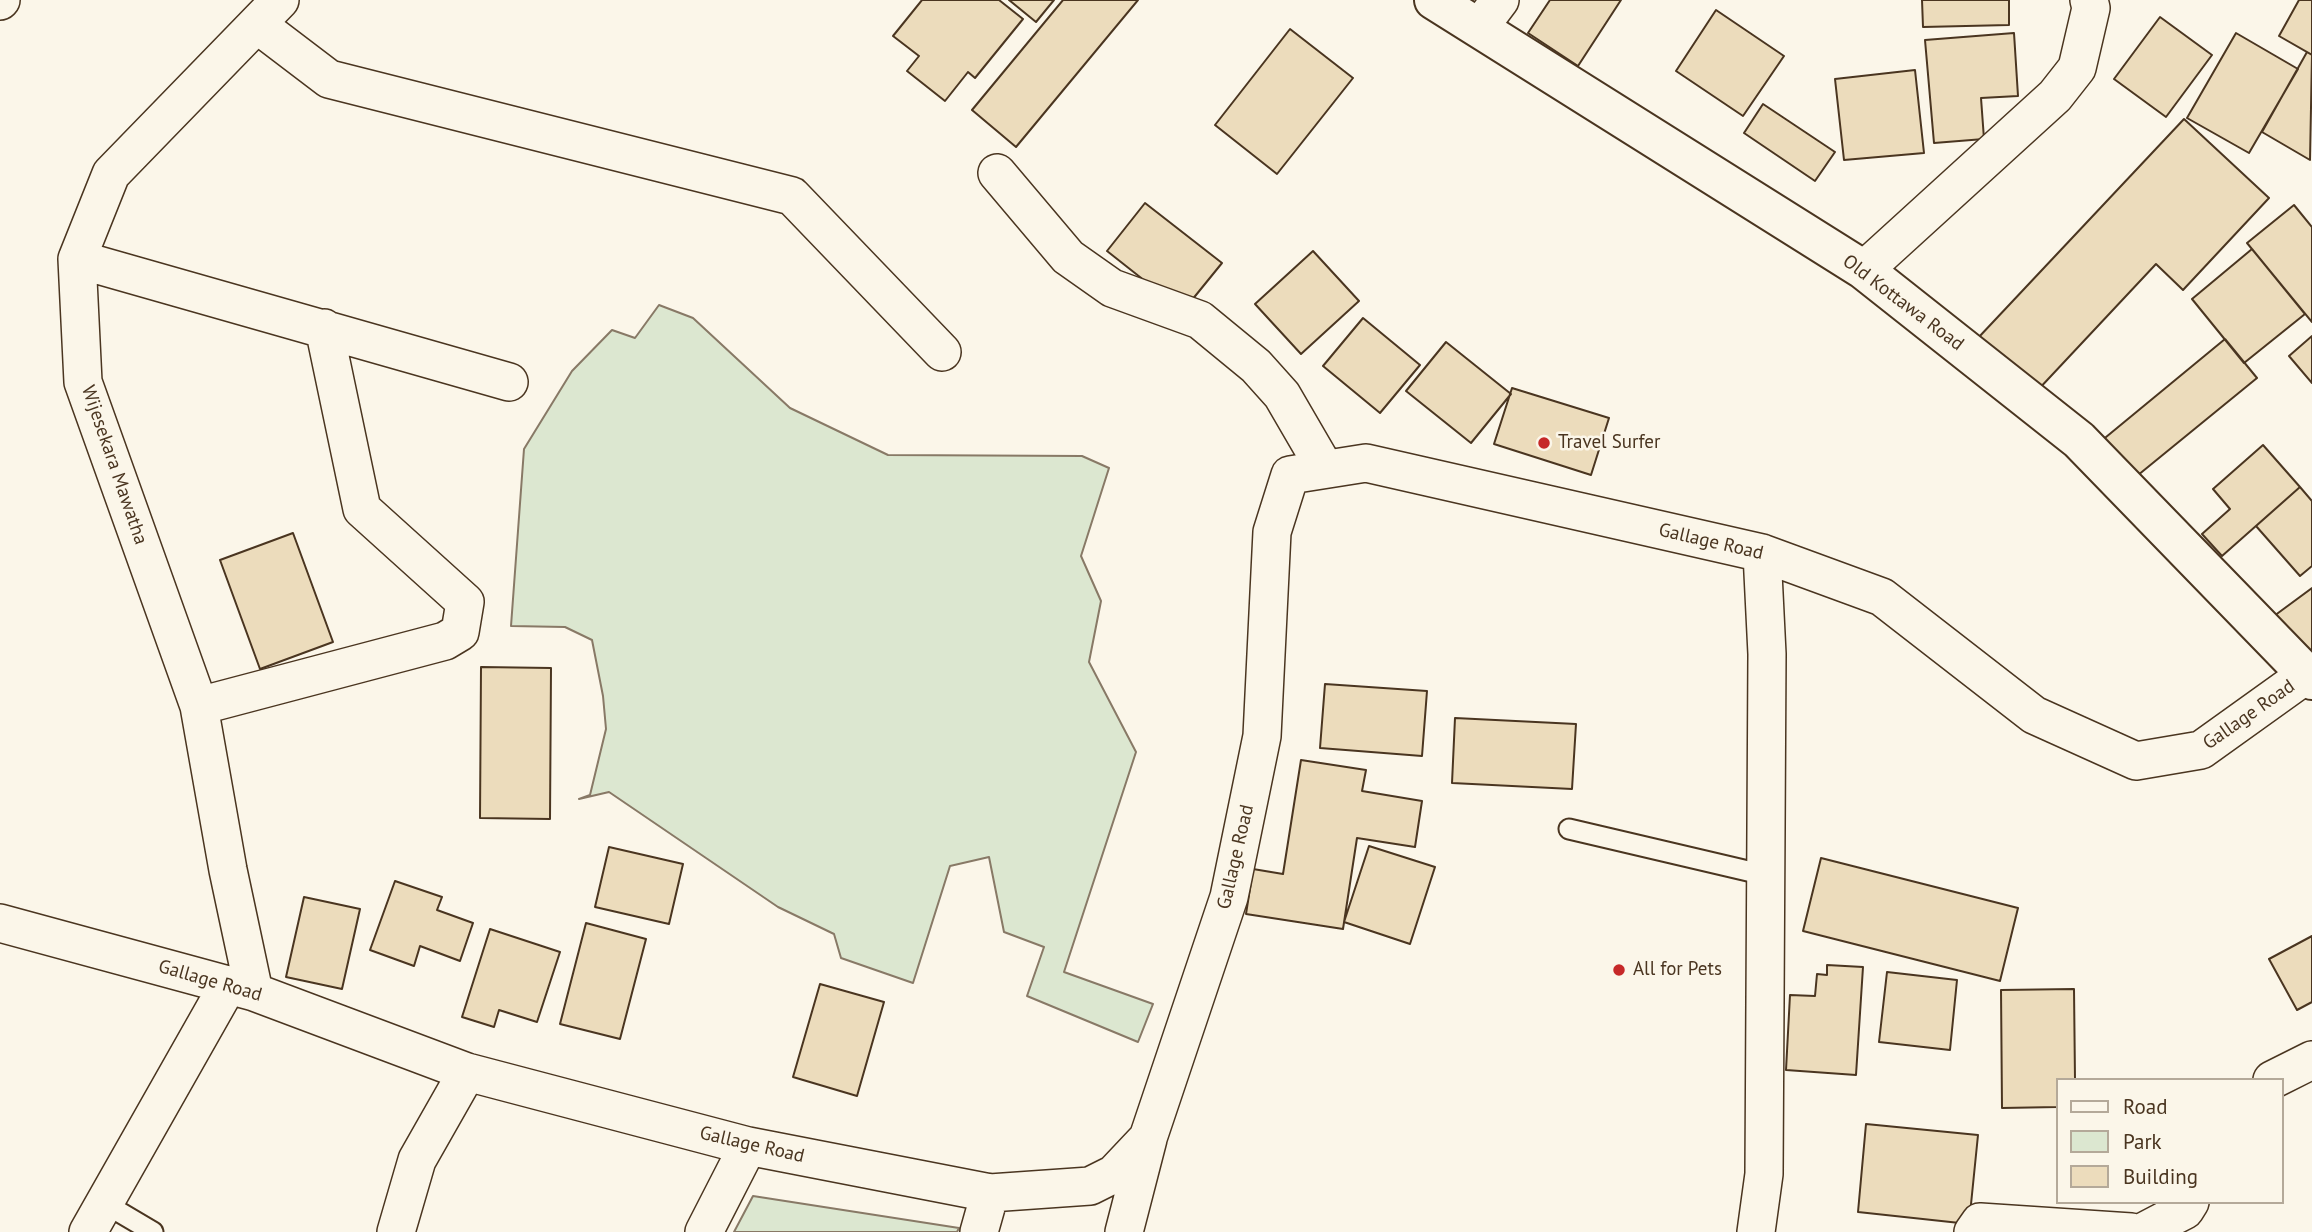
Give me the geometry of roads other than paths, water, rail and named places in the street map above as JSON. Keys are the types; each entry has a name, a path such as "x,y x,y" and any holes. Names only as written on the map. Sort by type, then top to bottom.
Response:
{"main road":[{"name":"Old Kottawa Road","path":"1434,0 1489,14 1864,270 2079,440 2309,677"}],"street":[{"path":"1864,270 2056,96 2077,68 2091,8 2089,0"},
{"path":"269,13 328,79 792,196 942,352"},
{"name":"Wijesekara Mawatha","path":"241,988 228,870 199,706 83,382 76,259 111,174 269,13"},
{"path":"997,173 1068,257 1112,288 1200,320 1256,366 1282,395 1325,470"},
{"path":"76,259 509,382"},
{"path":"199,706 444,641 460,632 465,602 362,509 324,328"},
{"name":"Gallage Road","path":"0,923 241,988 467,1072 748,1146 990,1193 1090,1186 1114,1174 1148,1138 1229,897 1262,736 1272,532 1290,475 1366,463 1762,553 1882,597 2034,715 2136,761 2201,750 2309,677"},
{"path":"1756,1232 1764,1174 1767,654 1762,553"},
{"path":"96,1217 241,988"},
{"path":"2276,1078 2312,1060"},
{"path":"396,1232 417,1160 467,1072"},
{"path":"1124,1232 1148,1138"},
{"path":"704,1232 748,1146"},
{"path":"979,1232 990,1193"},
{"path":"2143,1232 2185,1210 2189,1204"},
{"path":"1973,1232 1980,1222 2131,1232"}],"lane":[{"path":"1569,829 1765,875"},
{"path":"96,1217 153,1232"}],"place":[{"name":"Travel Surfer","path":"1544,443"},
{"name":"All for Pets","path":"1619,970"}]}
